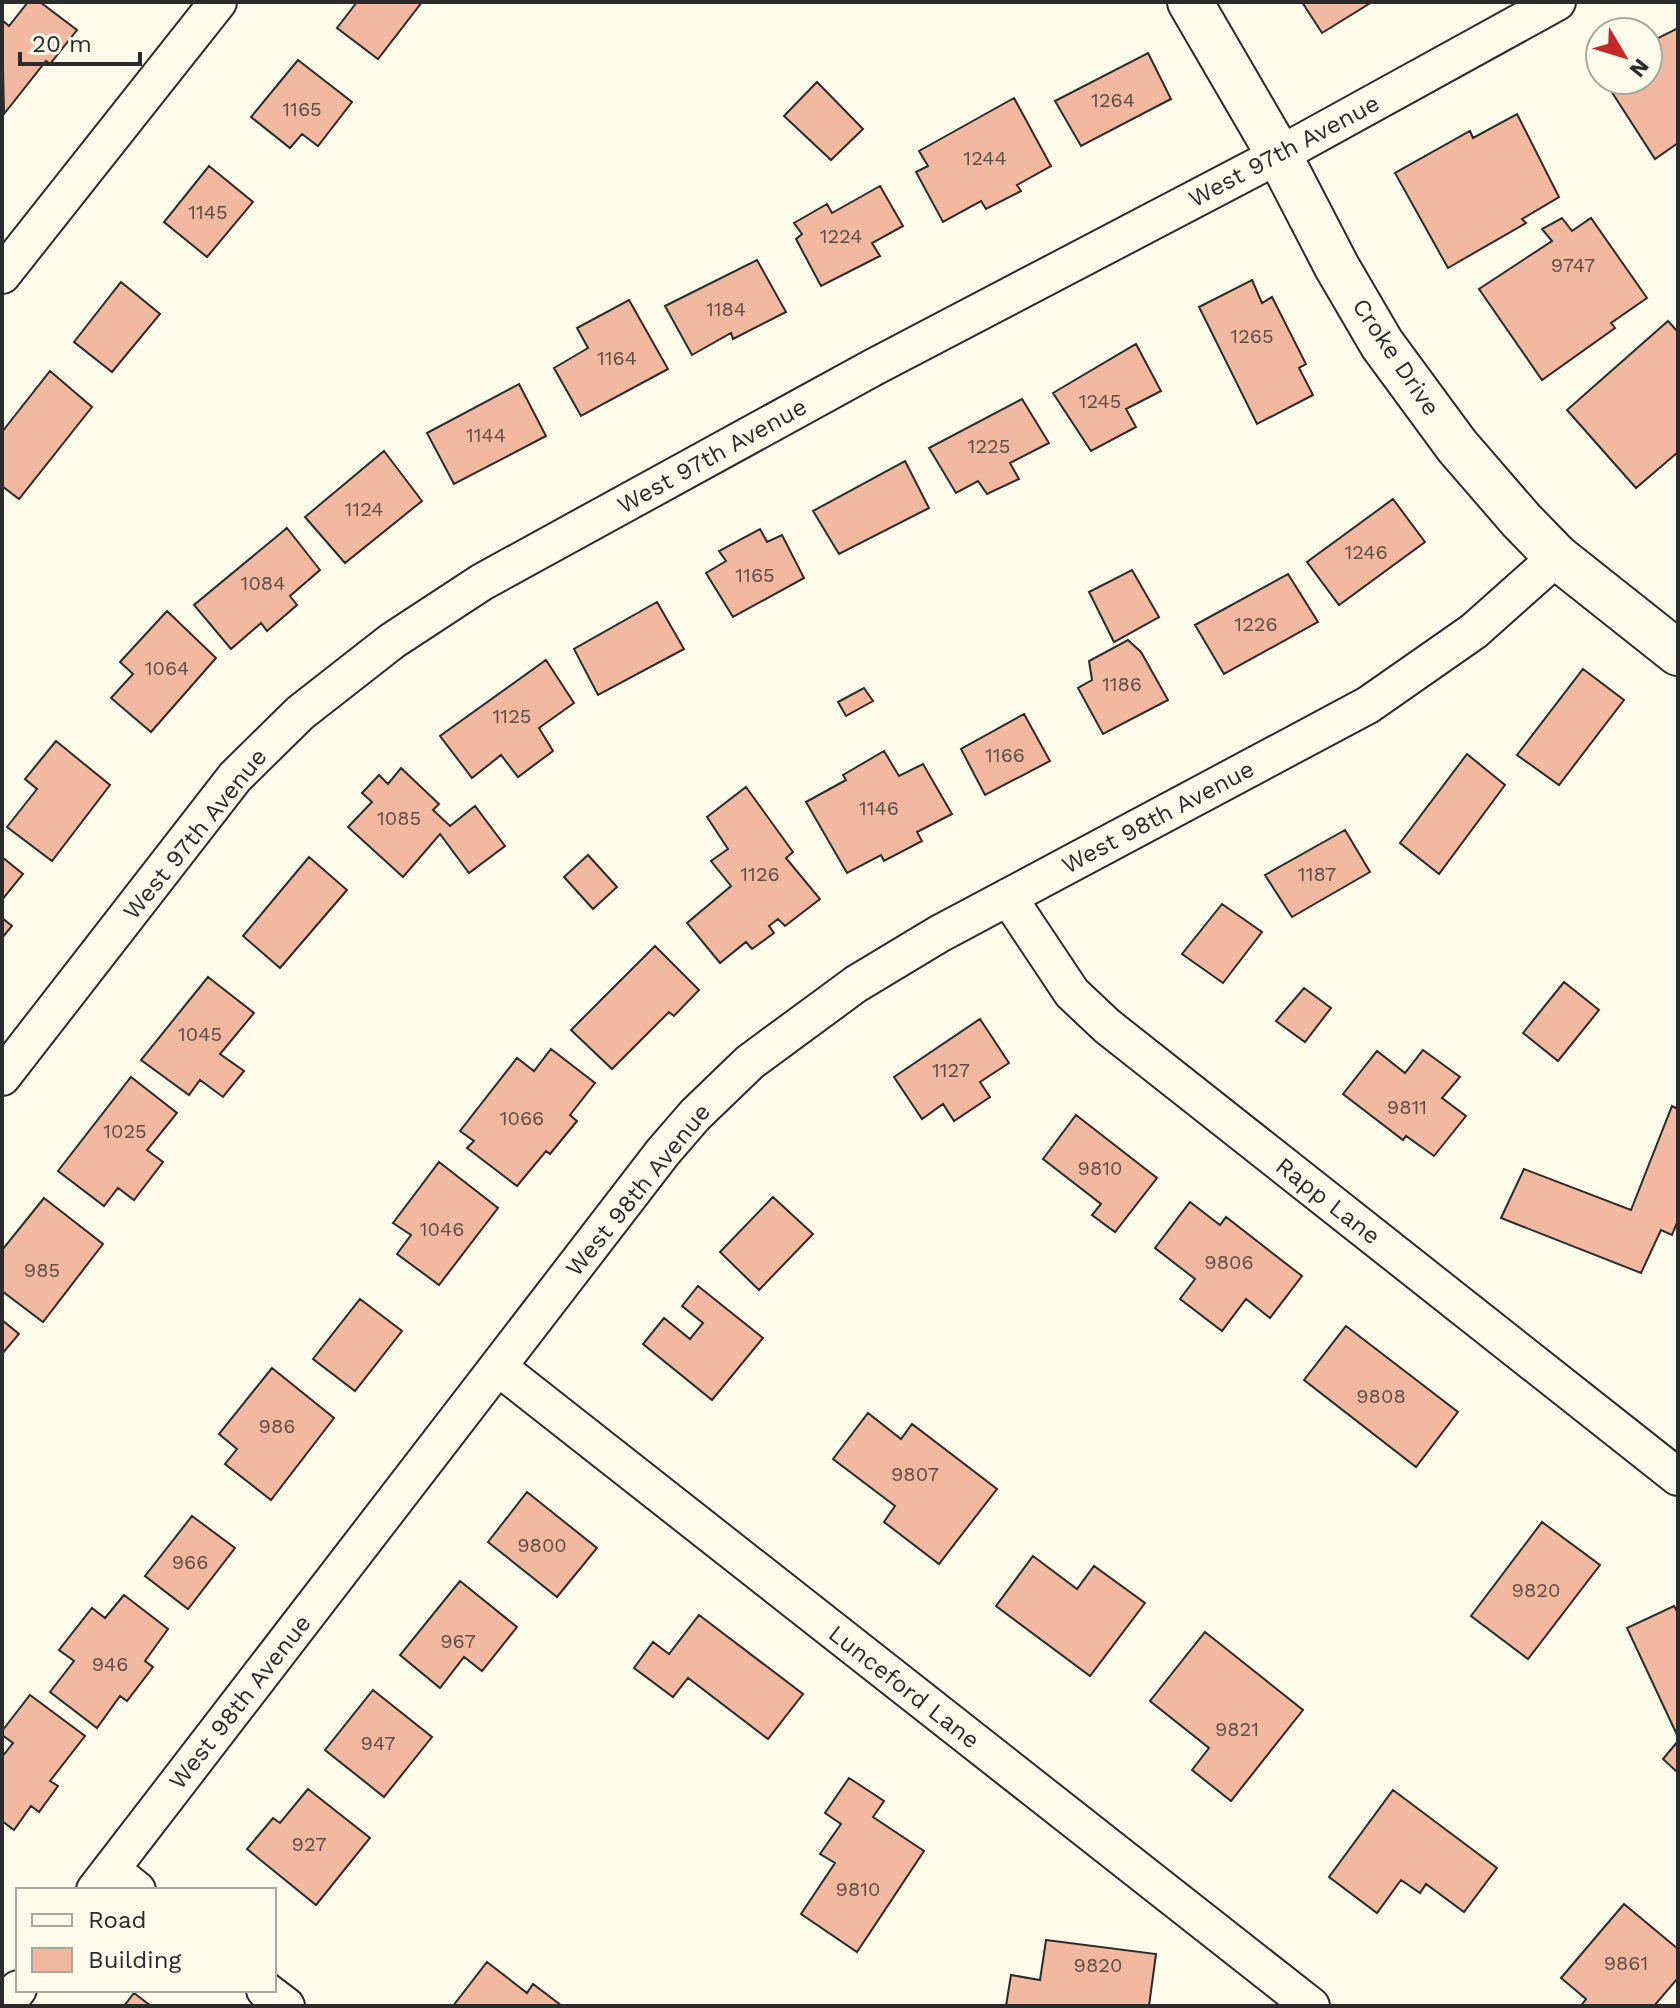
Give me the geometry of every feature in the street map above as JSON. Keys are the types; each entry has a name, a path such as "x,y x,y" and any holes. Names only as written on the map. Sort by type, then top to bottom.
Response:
{"street":[{"path":"2,275 218,2"},
{"name":"Croke Drive","path":"1190,2 1279,155 1337,267 1382,344 1457,446 1557,557 1678,653"},
{"name":"West 97th Avenue","path":"2,1077 235,777 300,713 392,641 482,582 860,374 1279,155 1557,2"},
{"name":"West 98th Avenue","path":"114,1883 498,1367 663,1152 695,1115 750,1062 856,984 939,934 1368,705 1474,631 1557,557"},
{"name":"Rapp Lane","path":"1008,897 1072,993 1107,1026 1678,1477"},
{"name":"Lunceford Lane","path":"498,1367 1311,2006"},
{"path":"268,1992 286,2006"}],"building":[{"path":"28,2 40,2 77,30 50,64 46,61 4,114 2,20 9,26"},
{"path":"357,2 422,2 378,59 337,28"},
{"path":"1302,2 1372,2 1322,33"},
{"path":"1678,28 1678,143 1655,159 1614,96 1664,96 1664,35"},
{"path":"1148,53 1171,99 1081,146 1055,101"},
{"path":"298,60 352,102 318,146 302,134 290,148 251,117"},
{"path":"817,82 863,129 831,160 784,116"},
{"path":"1014,98 1051,166 1017,185 1021,191 986,209 981,201 943,222 916,172 928,166 919,151"},
{"path":"1517,114 1559,197 1522,219 1526,223 1448,268 1395,173 1470,131 1473,138"},
{"path":"209,166 253,202 207,257 164,222"},
{"path":"880,186 903,226 872,243 880,256 821,286 796,239 802,234 794,223 827,204 832,213"},
{"path":"1562,218 1572,231 1591,218 1647,298 1611,323 1615,328 1542,380 1479,289 1552,241 1542,229"},
{"path":"757,260 786,312 733,339 731,333 692,355 665,306"},
{"path":"1252,280 1262,303 1272,297 1306,364 1299,368 1313,395 1257,424 1199,307"},
{"path":"121,282 160,314 112,372 74,342"},
{"path":"629,300 668,369 581,416 554,368 588,348 577,328"},
{"path":"1668,321 1678,332 1678,452 1636,488 1567,410"},
{"path":"1136,344 1161,391 1126,409 1136,427 1091,451 1053,393"},
{"path":"50,371 92,407 19,499 2,486 2,432"},
{"path":"519,384 546,436 454,484 427,433"},
{"path":"1022,399 1049,443 1010,463 1019,479 987,494 978,481 956,493 929,448"},
{"path":"384,451 422,501 345,563 305,517"},
{"path":"905,461 929,508 839,554 813,511"},
{"path":"1393,499 1425,542 1339,605 1307,562"},
{"path":"287,528 320,570 290,596 297,605 267,631 261,623 231,649 194,605"},
{"path":"760,529 767,542 782,535 804,578 733,617 706,573 726,561 719,551"},
{"path":"1132,570 1159,617 1114,642 1089,592"},
{"path":"1288,574 1318,622 1224,674 1195,625"},
{"path":"657,602 684,649 598,695 574,649"},
{"path":"167,611 216,658 151,732 111,698 133,674 120,662"},
{"path":"1128,640 1141,652 1168,700 1103,734 1078,688 1092,680 1089,661"},
{"path":"546,660 574,703 539,728 553,751 518,777 501,755 472,778 440,736"},
{"path":"1583,669 1624,700 1559,785 1517,755"},
{"path":"864,688 873,701 846,716 838,702"},
{"path":"1024,714 1050,761 985,795 961,749"},
{"path":"56,741 110,785 52,861 7,827 37,789 25,779"},
{"path":"884,751 899,776 923,764 952,814 917,832 922,841 884,861 881,855 847,873 806,802 846,780 843,775"},
{"path":"1467,754 1505,785 1439,874 1400,843"},
{"path":"401,768 439,804 433,810 450,826 475,806 505,846 469,873 440,834 403,877 348,827 372,802 362,793 379,775 388,784"},
{"path":"746,787 793,852 786,858 820,899 785,926 778,919 769,926 774,933 752,949 746,942 720,963 687,923 731,886 711,861 728,849 707,817"},
{"path":"1345,830 1370,872 1292,917 1265,875"},
{"path":"588,855 617,887 593,909 564,877"},
{"path":"2,857 23,874 2,900"},
{"path":"309,857 347,890 280,968 243,936"},
{"path":"1222,904 1262,932 1223,983 1182,954"},
{"path":"2,918 12,926 2,938"},
{"path":"655,946 699,990 674,1016 669,1012 612,1069 571,1030"},
{"path":"208,977 254,1013 220,1054 244,1071 223,1097 200,1080 189,1095 141,1060"},
{"path":"1564,982 1599,1010 1558,1061 1523,1033"},
{"path":"1304,988 1331,1008 1305,1042 1276,1021"},
{"path":"980,1019 1009,1063 980,1082 990,1097 954,1121 943,1104 922,1119 894,1077"},
{"path":"551,1049 595,1083 570,1115 577,1121 550,1154 546,1151 517,1186 467,1148 474,1141 460,1131 517,1058 534,1071"},
{"path":"1423,1050 1460,1077 1442,1098 1466,1116 1434,1156 1406,1136 1403,1140 1343,1094 1377,1051 1405,1073"},
{"path":"131,1077 177,1113 147,1150 163,1162 134,1200 118,1188 104,1206 58,1171"},
{"path":"1672,1106 1678,1109 1678,1220 1672,1235 1661,1230 1641,1273 1501,1218 1524,1169 1631,1210"},
{"path":"1076,1115 1157,1178 1115,1232 1092,1215 1101,1204 1043,1159"},
{"path":"439,1162 498,1208 439,1285 397,1254 411,1235 393,1223"},
{"path":"773,1197 813,1234 759,1290 720,1252"},
{"path":"44,1198 103,1244 43,1322 2,1291 2,1250"},
{"path":"1190,1202 1220,1225 1226,1217 1302,1276 1270,1318 1246,1299 1222,1331 1180,1299 1195,1279 1155,1248"},
{"path":"698,1286 763,1338 712,1400 643,1344 664,1318 690,1339 703,1323 682,1306"},
{"path":"360,1299 402,1331 355,1391 313,1359"},
{"path":"2,1320 19,1334 2,1354"},
{"path":"1346,1326 1458,1412 1416,1467 1304,1380"},
{"path":"272,1368 334,1418 271,1500 225,1464 237,1449 219,1434"},
{"path":"868,1413 901,1439 912,1424 997,1489 939,1564 884,1522 895,1506 833,1459"},
{"path":"527,1492 597,1548 557,1597 488,1542"},
{"path":"192,1516 235,1548 188,1609 145,1576"},
{"path":"1542,1522 1600,1565 1528,1659 1471,1616"},
{"path":"1033,1556 1077,1589 1094,1566 1145,1603 1090,1676 996,1606"},
{"path":"460,1581 517,1627 482,1671 464,1657 440,1688 400,1655"},
{"path":"124,1595 168,1629 145,1661 153,1667 127,1701 120,1696 97,1728 50,1692 74,1661 59,1650 92,1608 105,1618"},
{"path":"1674,1606 1678,1613 1678,1737 1627,1628"},
{"path":"699,1615 803,1694 768,1739 688,1678 673,1697 634,1668 653,1642 669,1654"},
{"path":"1205,1632 1303,1710 1231,1801 1192,1770 1209,1748 1150,1701"},
{"path":"373,1690 432,1737 384,1797 325,1750"},
{"path":"30,1695 85,1736 50,1781 58,1786 39,1812 31,1806 14,1830 2,1821 2,1757 13,1743 2,1735 2,1731"},
{"path":"1678,1741 1678,1773 1663,1759"},
{"path":"849,1778 884,1801 873,1817 924,1851 857,1952 801,1914 835,1863 820,1854 841,1824 825,1813"},
{"path":"308,1789 370,1838 316,1905 247,1849 273,1818 280,1823"},
{"path":"1393,1790 1497,1868 1464,1912 1426,1884 1420,1893 1401,1880 1377,1913 1329,1877"},
{"path":"1624,1904 1678,1949 1678,1978 1654,2006 1581,2006 1586,1999 1561,1978"},
{"path":"1046,1940 1156,1954 1149,2006 1006,2006 1011,1975 1040,1980"},
{"path":"487,1962 527,1993 533,1984 562,2006 453,2006"},
{"path":"134,1993 151,2006 124,2006"}]}
